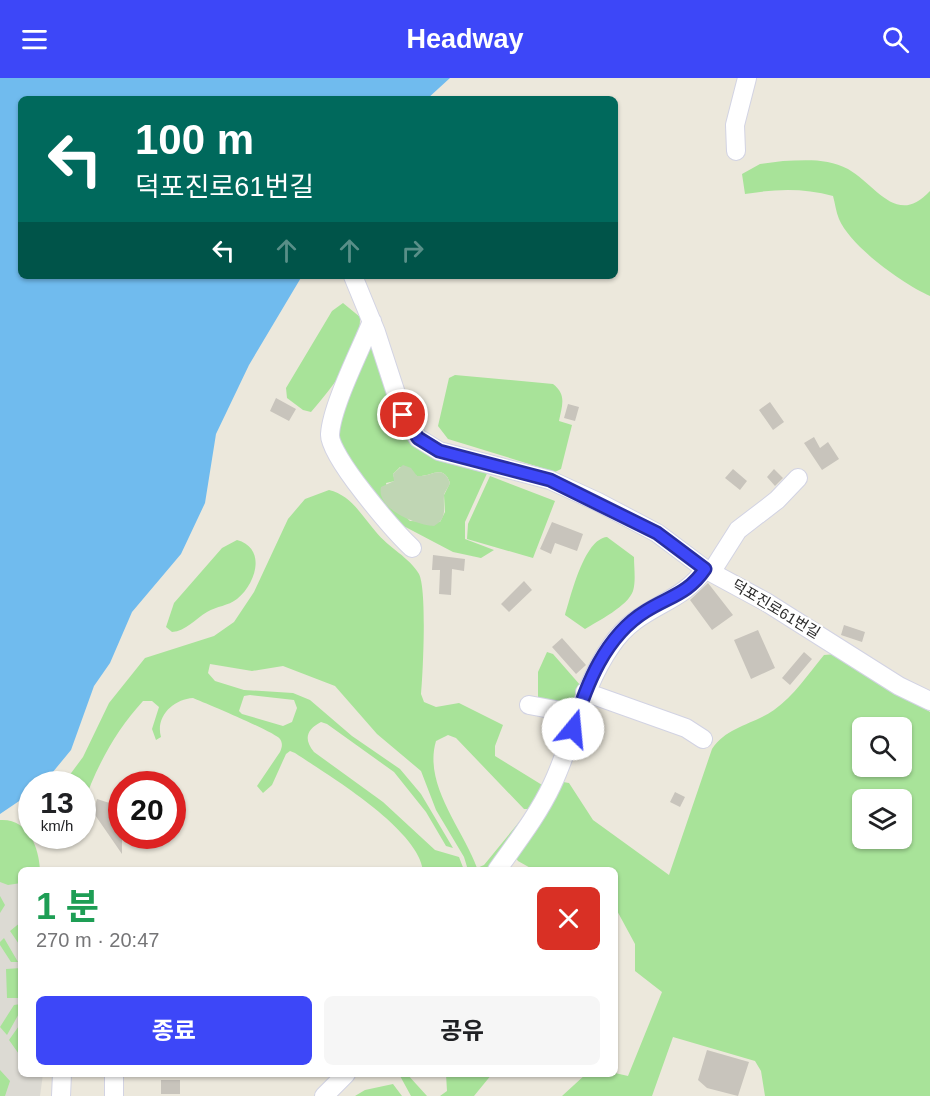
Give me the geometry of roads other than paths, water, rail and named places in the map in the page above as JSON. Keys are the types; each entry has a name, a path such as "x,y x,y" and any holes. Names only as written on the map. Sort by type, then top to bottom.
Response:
{"street":[{"path":"736,150 735,125 747,78"},
{"name":"덕포진로61번길","path":"354,279 372,321 403,415 418,438 439,451 550,480 657,533 709,570 844,649 899,686 930,701"},
{"path":"372,321 333,418 330,442 338,459 379,513 412,548"},
{"path":"499,867 539,809 552,785 585,692 602,659 621,632 644,612 689,589 709,570 738,530 777,500 798,478"},
{"path":"585,692 686,728 703,739"},
{"path":"529,705 577,714"},
{"path":"61,1096 62,1077"},
{"path":"114,1077 114,1096"},
{"path":"324,1096 343,1077"}],"water":[{"path":"0,78 450,78 430,96 18,96 18,279 300,279 249,365 216,434 205,503 181,554 132,612 110,663 94,686 71,750 54,771 18,771 18,802 0,814"}]}
